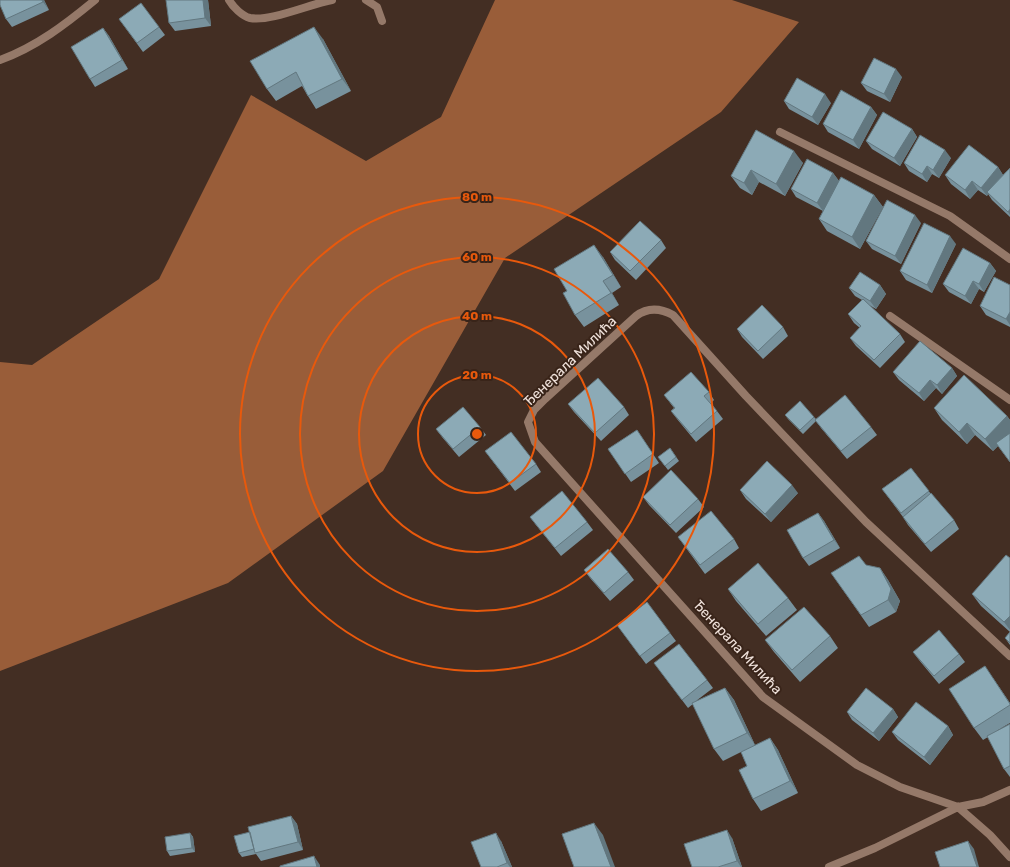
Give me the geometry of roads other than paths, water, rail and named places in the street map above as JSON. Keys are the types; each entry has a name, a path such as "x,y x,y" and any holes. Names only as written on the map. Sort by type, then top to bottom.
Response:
{"street":[{"path":"0,60 14,55 62,27 95,0"},
{"path":"229,0 241,14 248,18 256,19 267,18 332,0"},
{"path":"366,0 377,7 382,21"},
{"path":"780,132 950,216 1010,259"},
{"name":"Ђенерала Милића","path":"958,807 900,787 857,765 763,697 535,442 528,422 534,410 636,316 644,310 653,309 665,311 672,316 866,522 1010,656"},
{"path":"890,316 1010,400"},
{"path":"829,867 875,848 958,807 983,802 1010,790"},
{"path":"958,807 990,835 1010,857"}]}
